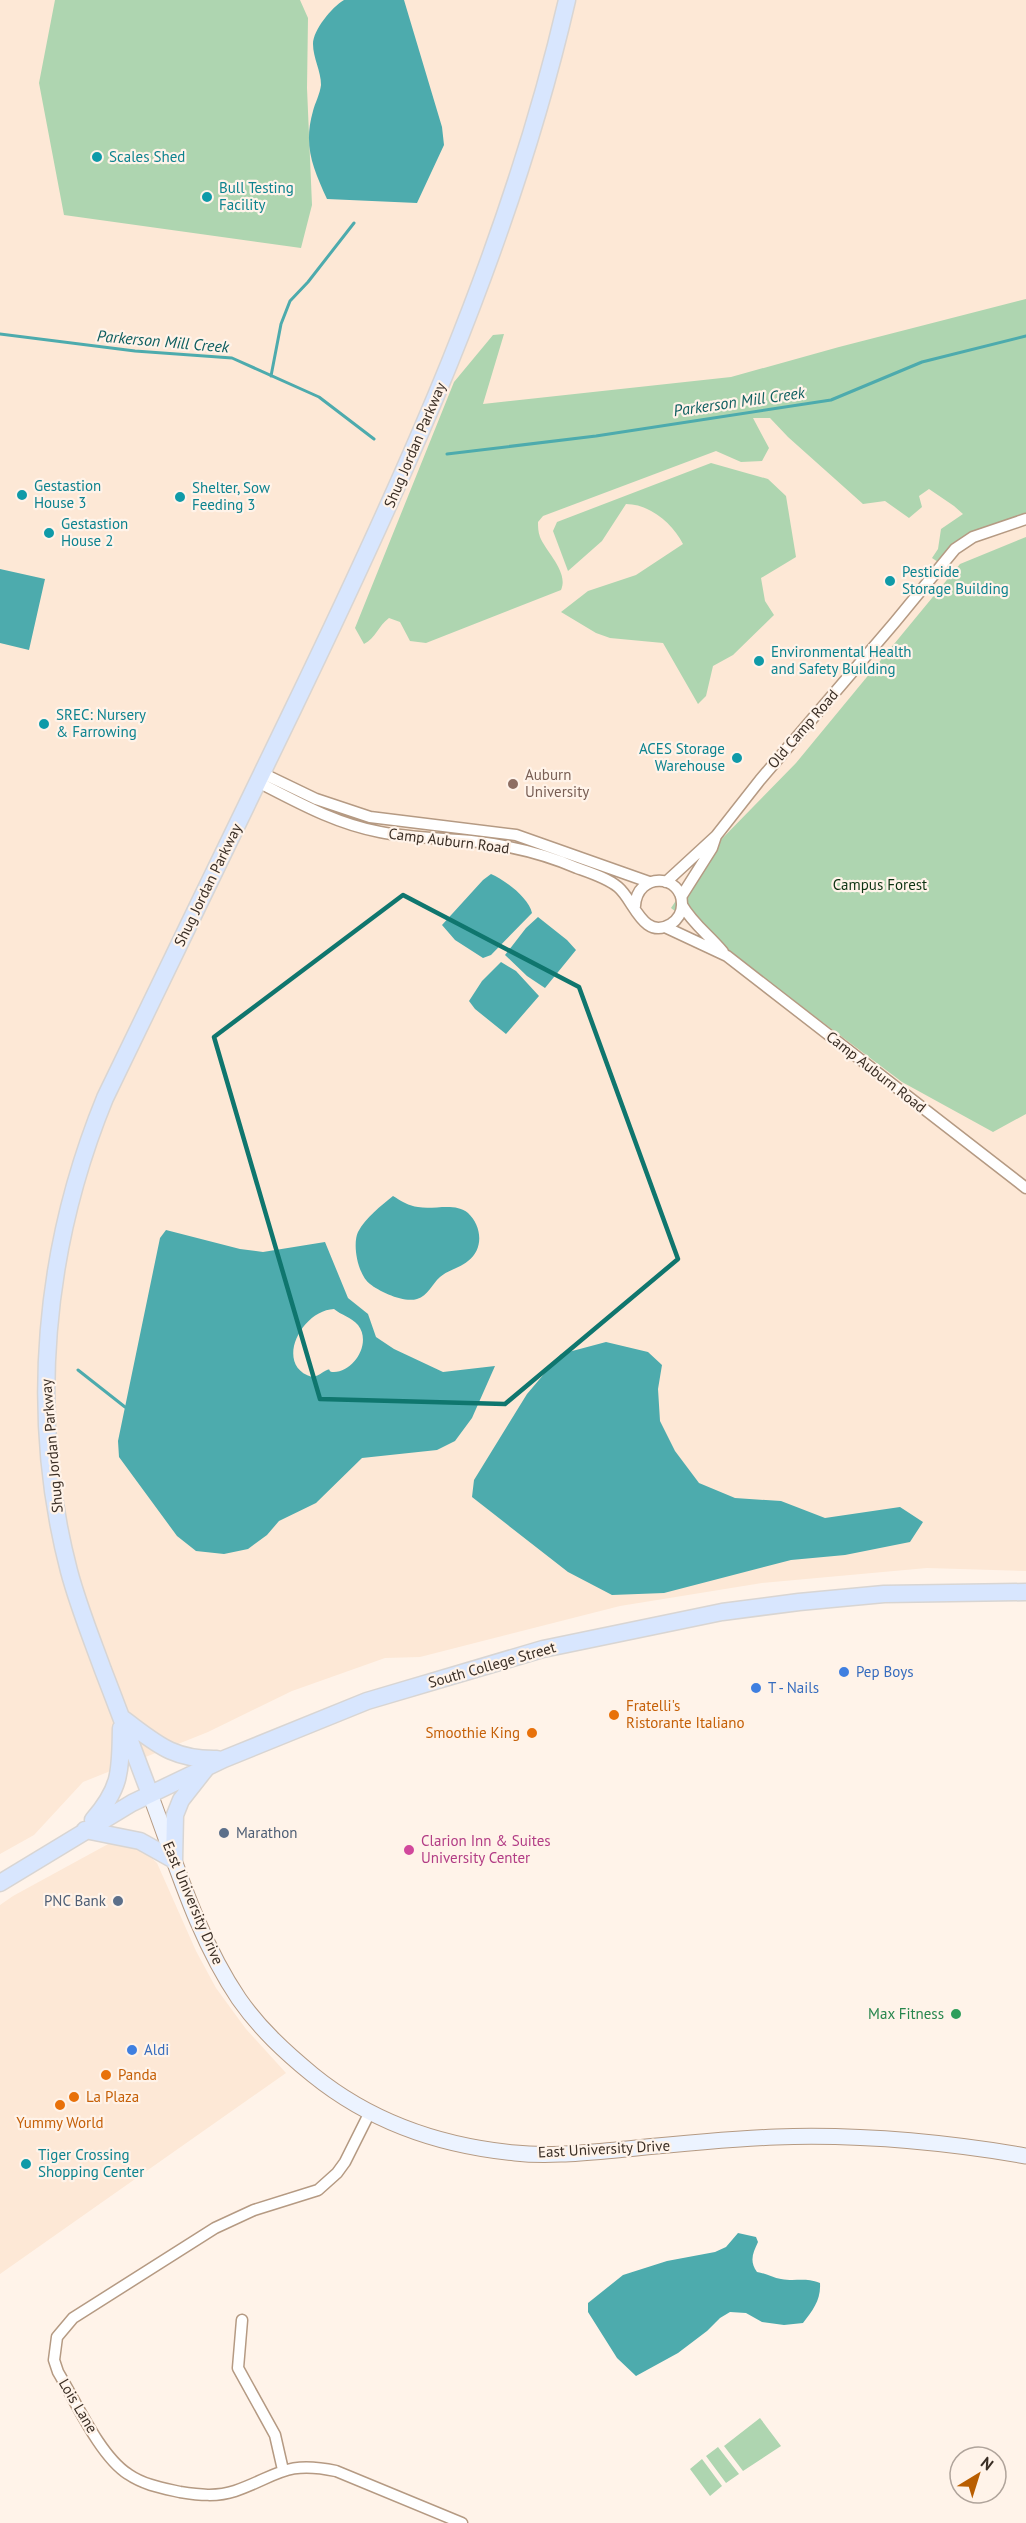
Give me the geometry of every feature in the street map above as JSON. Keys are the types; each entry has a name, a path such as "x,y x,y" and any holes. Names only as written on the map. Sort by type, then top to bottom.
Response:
{"main road":[{"name":"Shug Jordan Parkway","path":"150,1794 69,1572 56,1507 48,1431 46,1375 53,1287 66,1213 92,1128 105,1098 387,512 460,340 528,143 567,0"},
{"name":"South College Street","path":"0,1883 85,1830 150,1794 224,1759 367,1701 543,1649 722,1612 799,1602 884,1594 1026,1592"},
{"path":"122,1718 157,1743 182,1757 195,1760 224,1759"},
{"path":"122,1718 120,1778 105,1806 85,1830 140,1841 174,1860 175,1815 181,1800 208,1766"},
{"name":"East University Drive","path":"150,1794 208,1944 222,1973 260,2027 283,2050 334,2091 390,2123 452,2144 517,2153 581,2153 777,2137 843,2137 953,2145 1026,2156"}],"street":[{"name":"Old Camp Road","path":"666,882 716,836 760,780 955,549 973,537 1026,519"},
{"name":"Camp Auburn Road","path":"260,778 370,817 516,835 649,882"},
{"name":"Camp Auburn Road","path":"260,778 326,817 355,826 380,832 494,844 571,865 609,881 619,888 635,906"},
{"path":"682,901 678,890 666,882 649,882 638,892 635,906 642,921 656,928 665,927 677,919 682,901 712,848 716,836"},
{"name":"Camp Auburn Road","path":"682,901 697,926 710,936 727,957"},
{"name":"Camp Auburn Road","path":"665,927 727,957 1026,1188"},
{"name":"Lois Lane","path":"370,2112 345,2163 318,2190 254,2210 193,2240 73,2318 57,2337 54,2360 58,2372 104,2449 119,2467 138,2480 162,2488 210,2496 234,2491 283,2470 306,2467 336,2471 462,2523"},
{"path":"242,2320 238,2368 275,2435 283,2470"}],"highlighted area":[{"path":"403,895 579,987 678,1259 505,1404 320,1399 214,1037"}],"shaded area":[{"name":"Auburn University","path":"0,0 1026,0 1026,1571 927,1568 762,1583 620,1606 420,1657 385,1658 292,1691 208,1732 83,1782 34,1835 0,1854"},
{"path":"110,1843 143,1850 157,1863 196,1951 216,1988 246,2029 286,2073 0,2274 0,1905"}],"green space":[{"path":"55,0 300,0 308,18 307,88 312,205 301,248 64,215 39,83"},
{"path":"1026,299 1026,516 967,535 938,562 932,558 938,549 941,529 963,514 954,506 929,489 919,496 922,507 909,518 885,501 863,504 770,418 753,418 769,448 762,461 741,462 716,451 543,516 538,522 539,533 562,576 561,590 426,643 410,641 400,622 389,618 364,644 355,628 454,382 493,335 504,334 483,404 731,377"},
{"path":"711,463 768,479 786,496 796,557 761,578 765,601 774,615 733,655 713,666 706,696 698,704 663,643 610,638 596,633 561,612 588,591 636,575 683,544 673,529 652,511 626,504 602,541 568,571 553,531 557,522"},
{"name":"Campus Forest","path":"1026,537 1026,1114 993,1132 902,1082 671,908 708,853 796,763 960,564"},
{"path":"760,2418 781,2446 743,2471 724,2446"},
{"path":"718,2447 739,2474 726,2483 706,2456"},
{"path":"702,2459 722,2486 710,2496 690,2469"}],"water":[{"path":"344,0 404,0 442,127 444,145 417,203 327,199 314,167 309,135 321,85 313,49 314,38 324,19"},
{"path":"0,569 45,579 29,650 0,643"},
{"path":"491,874 516,890 526,901 532,913 491,955 483,958 455,940 442,925"},
{"path":"538,917 576,950 545,988 527,976 505,955 526,928"},
{"path":"501,962 516,971 539,996 506,1034 475,1009 469,1001 482,981"},
{"path":"393,1196 405,1203 424,1208 451,1207 463,1210 473,1218 478,1231 479,1244 473,1256 440,1277 427,1293 417,1299 399,1298 374,1287 362,1274 357,1260 358,1232 369,1217"},
{"path":"166,1230 240,1249 263,1252 325,1242 348,1298 368,1314 376,1337 394,1349 443,1372 495,1366 472,1418 455,1441 437,1450 362,1458 316,1503 279,1521 267,1535 248,1549 224,1554 196,1551 177,1536 119,1457 118,1441 160,1238","holes":["334,1309 358,1325 362,1332 362,1348 348,1367 334,1372 329,1369 312,1377 300,1371 294,1361 293,1350 296,1339 312,1318"]},
{"path":"606,1342 648,1352 662,1365 658,1389 660,1421 675,1451 699,1483 735,1498 781,1501 825,1518 900,1507 923,1522 910,1542 845,1555 791,1560 664,1593 612,1595 568,1572 472,1497 474,1480 527,1394 561,1354"},
{"path":"738,2233 756,2237 758,2242 752,2261 757,2272 781,2279 809,2280 820,2283 818,2300 810,2314 803,2323 784,2325 762,2322 746,2313 730,2312 678,2353 636,2376 617,2358 588,2312 588,2303 623,2275 667,2261 715,2252 726,2247"}],"waterway":[{"path":"271,376 281,324 290,301 308,282 354,223"},
{"name":"Parkerson Mill Creek","path":"0,334 135,351 232,358 319,397 374,439"},
{"name":"Parkerson Mill Creek","path":"447,454 596,436 831,400 922,362 1026,336"},
{"path":"78,1370 125,1407"}],"place":[{"name":"Scales Shed","path":"97,157"},
{"name":"Bull Testing Facility","path":"207,197"},
{"name":"Gestastion House 3","path":"22,495"},
{"name":"Shelter, Sow Feeding 3","path":"180,497"},
{"name":"Gestastion House 2","path":"49,533"},
{"name":"Pesticide Storage Building","path":"890,581"},
{"name":"Environmental Health and Safety Building","path":"759,661"},
{"name":"SREC: Nursery & Farrowing","path":"44,724"},
{"name":"ACES Storage Warehouse","path":"737,758"},
{"name":"Auburn University","path":"513,784"},
{"name":"Pep Boys","path":"844,1672"},
{"name":"T - Nails","path":"756,1688"},
{"name":"Fratelli's Ristorante Italiano","path":"614,1715"},
{"name":"Smoothie King","path":"532,1733"},
{"name":"Marathon","path":"224,1833"},
{"name":"Clarion Inn & Suites University Center","path":"409,1850"},
{"name":"PNC Bank","path":"118,1901"},
{"name":"Max Fitness","path":"956,2014"},
{"name":"Aldi","path":"132,2050"},
{"name":"Panda","path":"106,2075"},
{"name":"La Plaza","path":"74,2097"},
{"name":"Yummy World","path":"60,2105"},
{"name":"Tiger Crossing Shopping Center","path":"26,2164"}]}
